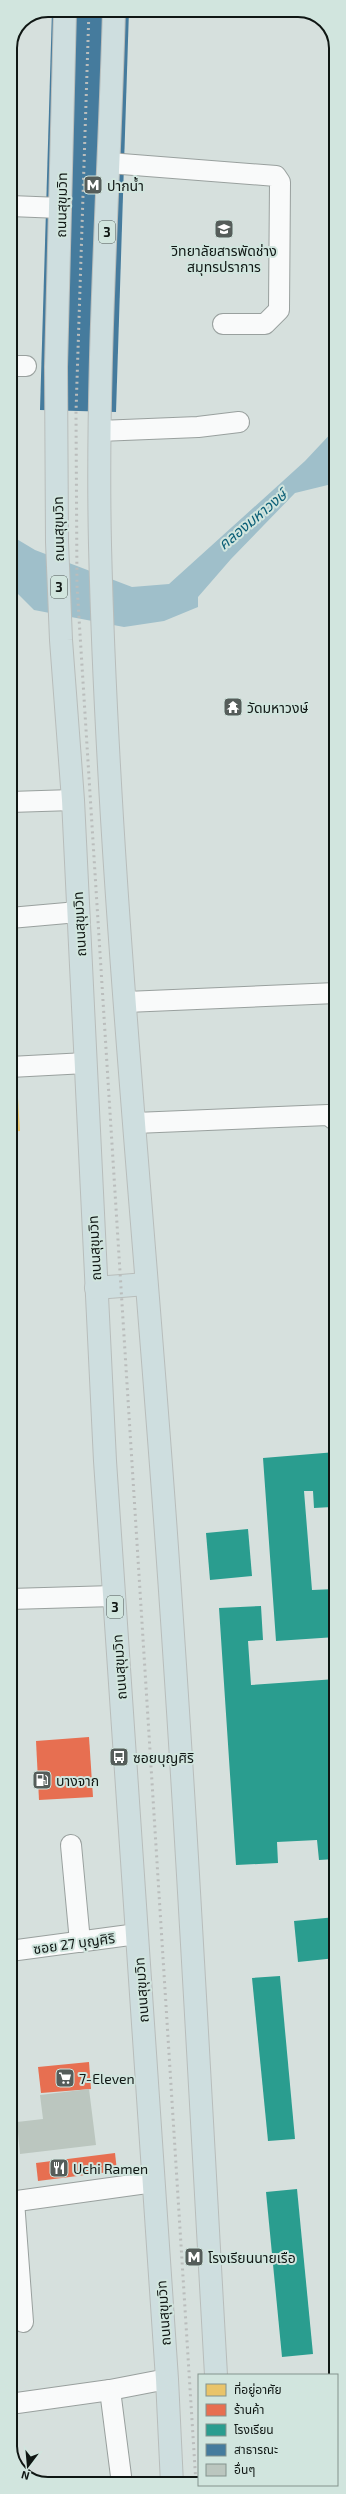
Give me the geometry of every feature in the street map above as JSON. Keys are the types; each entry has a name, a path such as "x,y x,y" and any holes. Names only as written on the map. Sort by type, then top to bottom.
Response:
{"highway":[{"name":"ถนนสุขุมวิท","path":"65,17 56,367 57,542 61,640 73,800 96,1288 114,1596 167,2380 172,2477"},
{"name":"3","path":"114,17 99,431 101,551 109,737 146,1284 158,1418 179,1741 216,2374"},
{"path":"96,1288 146,1284"}],"street":[{"path":"109,163 276,176 280,182 279,310 266,324 223,324"},
{"path":"17,206 61,208"},
{"path":"99,431 198,427 239,422"},
{"path":"17,802 73,800"},
{"path":"17,917 78,912"},
{"path":"126,1002 329,994"},
{"path":"17,1067 86,1063"},
{"path":"135,1123 329,1116"},
{"path":"17,1599 114,1596"},
{"path":"71,1846 80,1942"},
{"name":"ซอย 27 บุญศิริ","path":"17,1950 137,1934"},
{"path":"17,2200 154,2182"},
{"path":"17,2256 23,2322"},
{"path":"17,2403 110,2390 167,2380"},
{"path":"110,2390 121,2477"}],"water":[{"name":"คลองมหาวงษ์","path":"329,435 329,485 295,493 231,559 198,597 198,607 164,621 124,627 34,610 17,593 17,539 35,550 132,587 169,584 305,461"}],"building: ที่อยู่อาศัย":[{"path":"17,1082 20,1131 17,1131"}],"building: ร้านค้า":[{"path":"89,1737 93,1797 39,1800 36,1741"},
{"name":"7-Eleven","path":"89,2062 91,2089 41,2093 38,2067"},
{"path":"115,2153 117,2171 38,2181 36,2163"}],"building: โรงเรียน":[{"path":"329,1453 329,1507 314,1508 313,1491 304,1491 312,1590 329,1589 329,1637 276,1641 263,1458"},
{"path":"248,1529 252,1576 210,1580 206,1533"},
{"path":"261,1606 263,1640 248,1641 251,1685 329,1679 329,1859 319,1860 317,1840 277,1842 278,1863 236,1865 219,1608"},
{"path":"329,1918 329,1959 298,1962 294,1921"},
{"path":"280,1976 295,2139 268,2141 252,1978"},
{"path":"297,2189 313,2354 282,2357 266,2192"}],"building: สาธารณะ":[{"path":"52,17 129,17 116,412 40,410"}],"building: อื่นๆ":[{"path":"89,2089 96,2145 20,2154 17,2122 43,2119 40,2095"}],"railway":[{"path":"89,17 76,412 77,586 196,2477"}],"place":[{"name":"ปากน้ำ","path":"93,185"},
{"name":"วิทยาลัยสารพัดช่าง สมุทรปราการ","path":"224,229"},
{"name":"วัดมหาวงษ์","path":"233,707"},
{"name":"ซอยบุญศิริ","path":"119,1757"},
{"name":"บางจาก","path":"42,1780"},
{"name":"7-Eleven","path":"65,2078"},
{"name":"Uchi Ramen","path":"59,2168"},
{"name":"โรงเรียนนายเรือ","path":"194,2257"}]}
